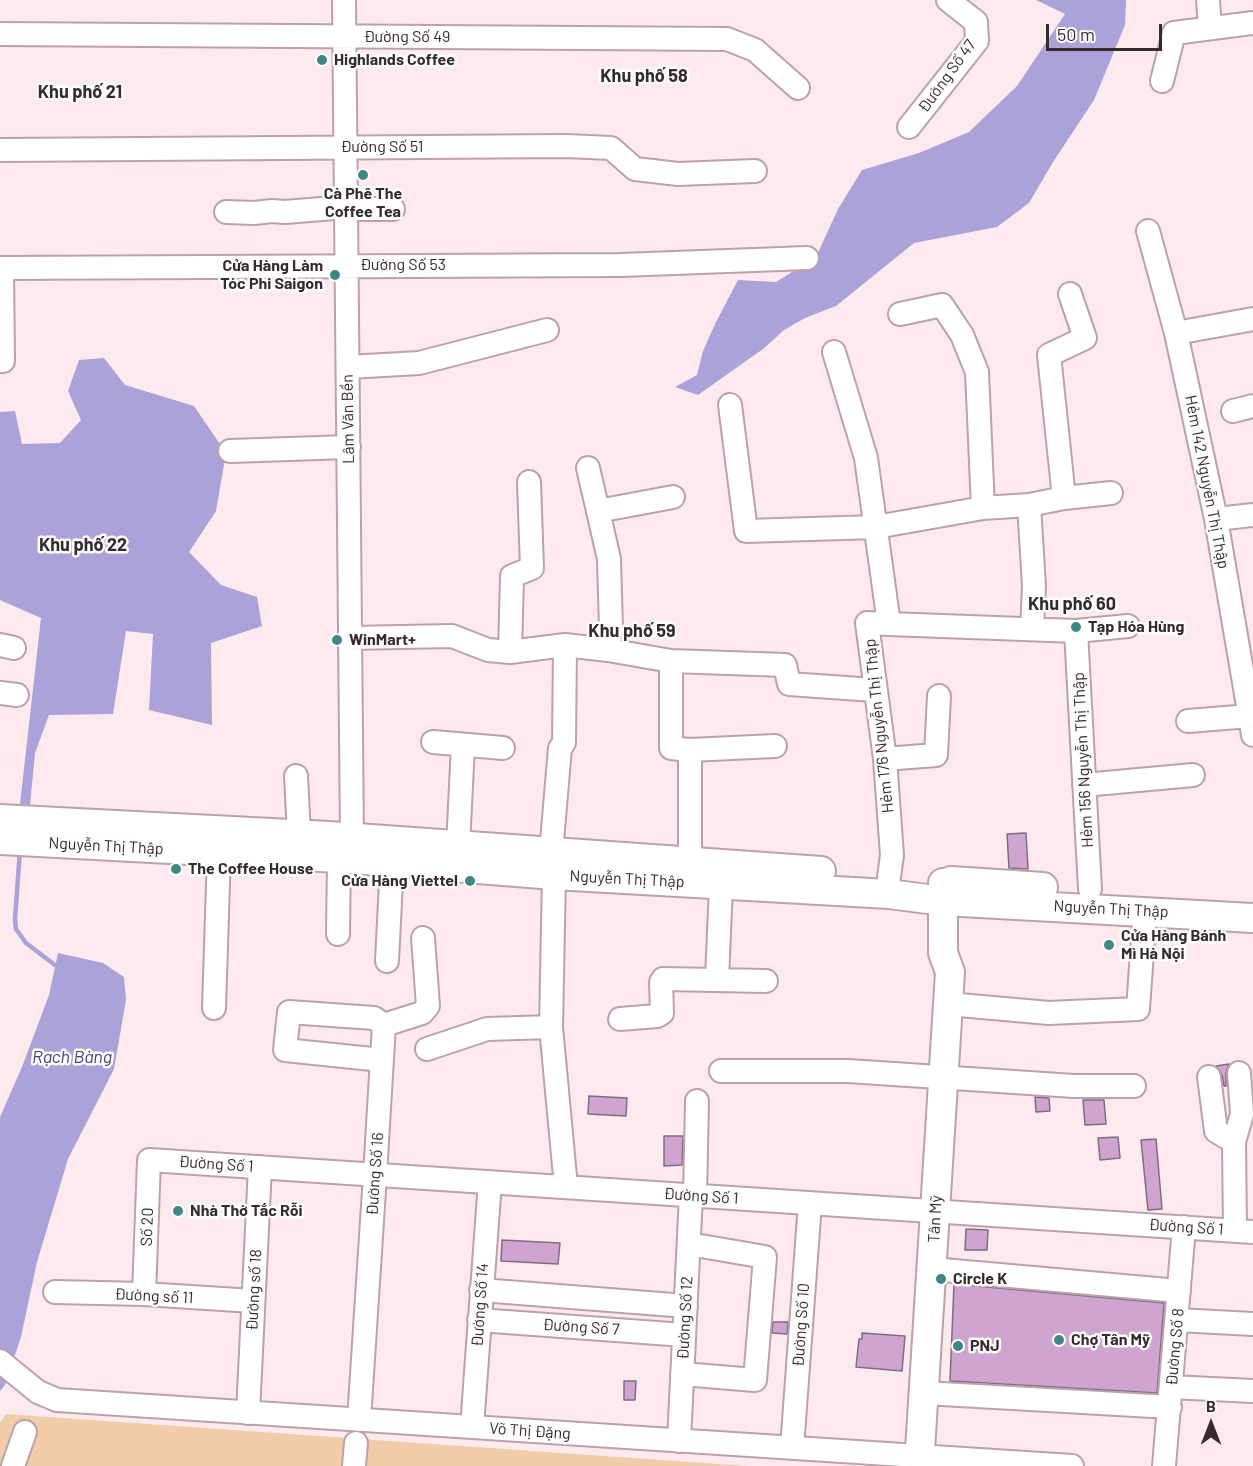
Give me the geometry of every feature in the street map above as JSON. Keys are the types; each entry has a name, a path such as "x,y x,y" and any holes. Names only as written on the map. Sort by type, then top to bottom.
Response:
{"main road":[{"name":"Nguyễn Thị Thập","path":"1,829 219,852 348,852 458,846 552,864 721,885 889,885"},
{"name":"Nguyễn Thị Thập","path":"43,832 299,835 348,852 392,862 552,864 690,861 889,885 1144,910 1253,918"},
{"name":"Nguyễn Thị Thập","path":"955,891 1090,889 1253,898"},
{"name":"Tân Mỹ","path":"919,1461 950,972 961,956 963,918 955,891"}],"street":[{"name":"Lâm Văn Bền","path":"338,934 348,852 350,638 344,0"},
{"name":"Đường Số 47","path":"909,128 976,41 976,22 948,0"},
{"path":"1208,0 1210,28"},
{"path":"1162,81 1174,33 1253,22"},
{"name":"Đường Số 49","path":"0,34 727,39 755,50 798,88"},
{"name":"Đường Số 51","path":"0,150 566,146 611,148 635,169 678,174 755,171"},
{"path":"226,212 285,212 346,208 393,209"},
{"name":"Hẻm 142 Nguyễn Thị Thập","path":"1148,231 1176,333 1216,519 1251,725"},
{"name":"Đường Số 53","path":"1,268 621,264 807,258"},
{"path":"0,361 3,361 1,268"},
{"path":"1064,498 1049,355 1085,338 1070,294"},
{"path":"900,314 942,305 962,335 976,372 983,508"},
{"path":"1176,333 1253,319"},
{"path":"348,367 420,363 547,330"},
{"name":"Hẻm 176 Nguyễn Thị Thập","path":"834,352 866,458 889,624 867,623 874,690 885,759 892,855 889,885"},
{"path":"730,405 746,531 876,527 983,508 1029,505 1064,498 1111,493"},
{"path":"230,452 349,447"},
{"path":"588,468 609,559 611,629 608,650"},
{"path":"510,652 512,576 532,568 529,482"},
{"path":"598,511 674,497"},
{"path":"1029,505 1034,586 1032,629"},
{"path":"1216,519 1253,514"},
{"path":"889,624 1076,631 1128,626"},
{"name":"Hẻm 156 Nguyễn Thị Thập","path":"1076,631 1090,889"},
{"path":"350,638 452,636 488,650 510,652 565,645 671,661 785,665 789,684 874,690"},
{"path":"565,645 564,743 560,748 552,864 551,1027 566,1187"},
{"path":"671,661 671,748 690,750 775,746"},
{"path":"885,759 936,754 939,696"},
{"path":"1188,721 1251,725"},
{"path":"433,742 504,748"},
{"path":"458,846 463,745"},
{"path":"690,750 690,861"},
{"path":"1084,785 1193,775"},
{"path":"296,776 299,835"},
{"path":"214,1008 219,852"},
{"path":"387,961 392,862"},
{"path":"717,979 721,885"},
{"path":"948,1004 1049,1013 1138,1009 1144,910"},
{"path":"382,1060 285,1050 289,1012 374,1017 384,1025 422,1013 428,1006 423,938"},
{"path":"620,1019 657,1016 662,1013 661,982 663,979 766,981"},
{"name":"Đường Số 16","path":"359,1420 384,1025"},
{"path":"427,1049 487,1029 551,1027"},
{"path":"721,1071 848,1071 1074,1086 1134,1086"},
{"path":"1239,1073 1242,1114 1234,1142 1244,1231"},
{"path":"1209,1077 1216,1131 1234,1142"},
{"name":"Đường Số 12","path":"679,1441 697,1101"},
{"name":"Đường Số 1","path":"149,1160 1244,1231"},
{"name":"Số 20","path":"144,1294 149,1160"},
{"name":"Đường số 18","path":"248,1413 260,1167"},
{"name":"Đường Số 14","path":"472,1427 490,1182"},
{"name":"Đường Số 10","path":"792,1448 810,1203"},
{"name":"Đường Số 8","path":"1164,1466 1184,1227"},
{"path":"682,1374 755,1380 765,1257 689,1244"},
{"path":"932,1269 1179,1291"},
{"name":"Đường Số 7","path":"481,1290 686,1306"},
{"name":"Đường số 11","path":"55,1292 144,1294 253,1301"},
{"name":"Đường Số 7","path":"479,1320 684,1335"},
{"path":"1177,1320 1253,1324"},
{"name":"Võ Thị Đặng","path":"0,1361 26,1384 57,1400 792,1448 919,1461 1072,1466"},
{"path":"924,1393 1171,1397 1253,1391"},
{"path":"13,1466 25,1432"},
{"path":"354,1466 356,1443"}],"shaded area":[{"path":"6,1414 747,1466 0,1466 0,1423"}],"water":[{"path":"1036,0 1126,0 1125,25 1094,100 1029,203 997,227 914,243 836,306 805,318 784,330 763,349 698,395 675,387 697,375 703,351 738,280 776,282 816,257 838,209 862,170 919,153 969,132 1017,86 1065,14"},
{"path":"104,358 125,385 194,406 226,453 216,511 189,552 221,585 257,597 262,626 211,643 212,725 149,710 153,634 126,631 113,714 49,715 35,753 30,805 20,804 41,618 0,600 0,412 15,411 22,444 60,443 81,420 68,391 79,360"},
{"name":"Rạch Bàng","path":"58,953 103,963 124,977 126,1000 114,1069 68,1159 37,1262 21,1337 5,1385 0,1391 0,1117 49,995"}],"building":[{"path":"1026,833 1028,869 1009,868 1007,834"},
{"path":"1229,1064 1226,1086 1224,1086 1222,1075 1216,1066"},
{"path":"589,1096 627,1098 626,1116 588,1114"},
{"path":"1035,1097 1049,1098 1050,1111 1036,1112"},
{"path":"1083,1100 1104,1100 1106,1124 1085,1125"},
{"path":"664,1136 683,1136 682,1165 664,1166"},
{"path":"1118,1137 1120,1158 1100,1160 1098,1138"},
{"path":"1156,1139 1162,1209 1148,1210 1141,1140"},
{"path":"966,1229 988,1230 987,1250 965,1250"},
{"path":"502,1240 560,1243 558,1264 501,1261"},
{"name":"Chợ Tân Mỹ","path":"954,1284 1164,1303 1157,1393 950,1381"},
{"path":"773,1322 788,1322 787,1334 772,1333"},
{"path":"862,1333 905,1336 902,1371 856,1367 859,1339 862,1339"},
{"path":"624,1381 636,1381 635,1400 624,1400"}],"waterway":[{"path":"20,850 16,929 26,943 59,968"}],"place":[{"name":"Highlands Coffee","path":"322,60"},
{"name":"Cà Phê The Coffee Tea","path":"363,175"},
{"name":"Cửa Hàng Làm Tóc Phi Saigon","path":"335,275"},
{"name":"Tạp Hóa Hùng","path":"1076,627"},
{"name":"WinMart+","path":"337,640"},
{"name":"The Coffee House","path":"176,869"},
{"name":"Cửa Hàng Viettel","path":"470,881"},
{"name":"Cửa Hàng Bánh Mì Hà Nội","path":"1109,945"},
{"name":"Nhà Thờ Tắc Rỗi","path":"178,1211"},
{"name":"Circle K","path":"941,1279"},
{"name":"Chợ Tân Mỹ","path":"1059,1340"},
{"name":"PNJ","path":"958,1346"}],"district":[{"name":"Khu phố 58","path":"644,76"},
{"name":"Khu phố 21","path":"80,92"},
{"name":"Khu phố 22","path":"83,545"},
{"name":"Khu phố 60","path":"1072,604"},
{"name":"Khu phố 59","path":"632,631"}]}
